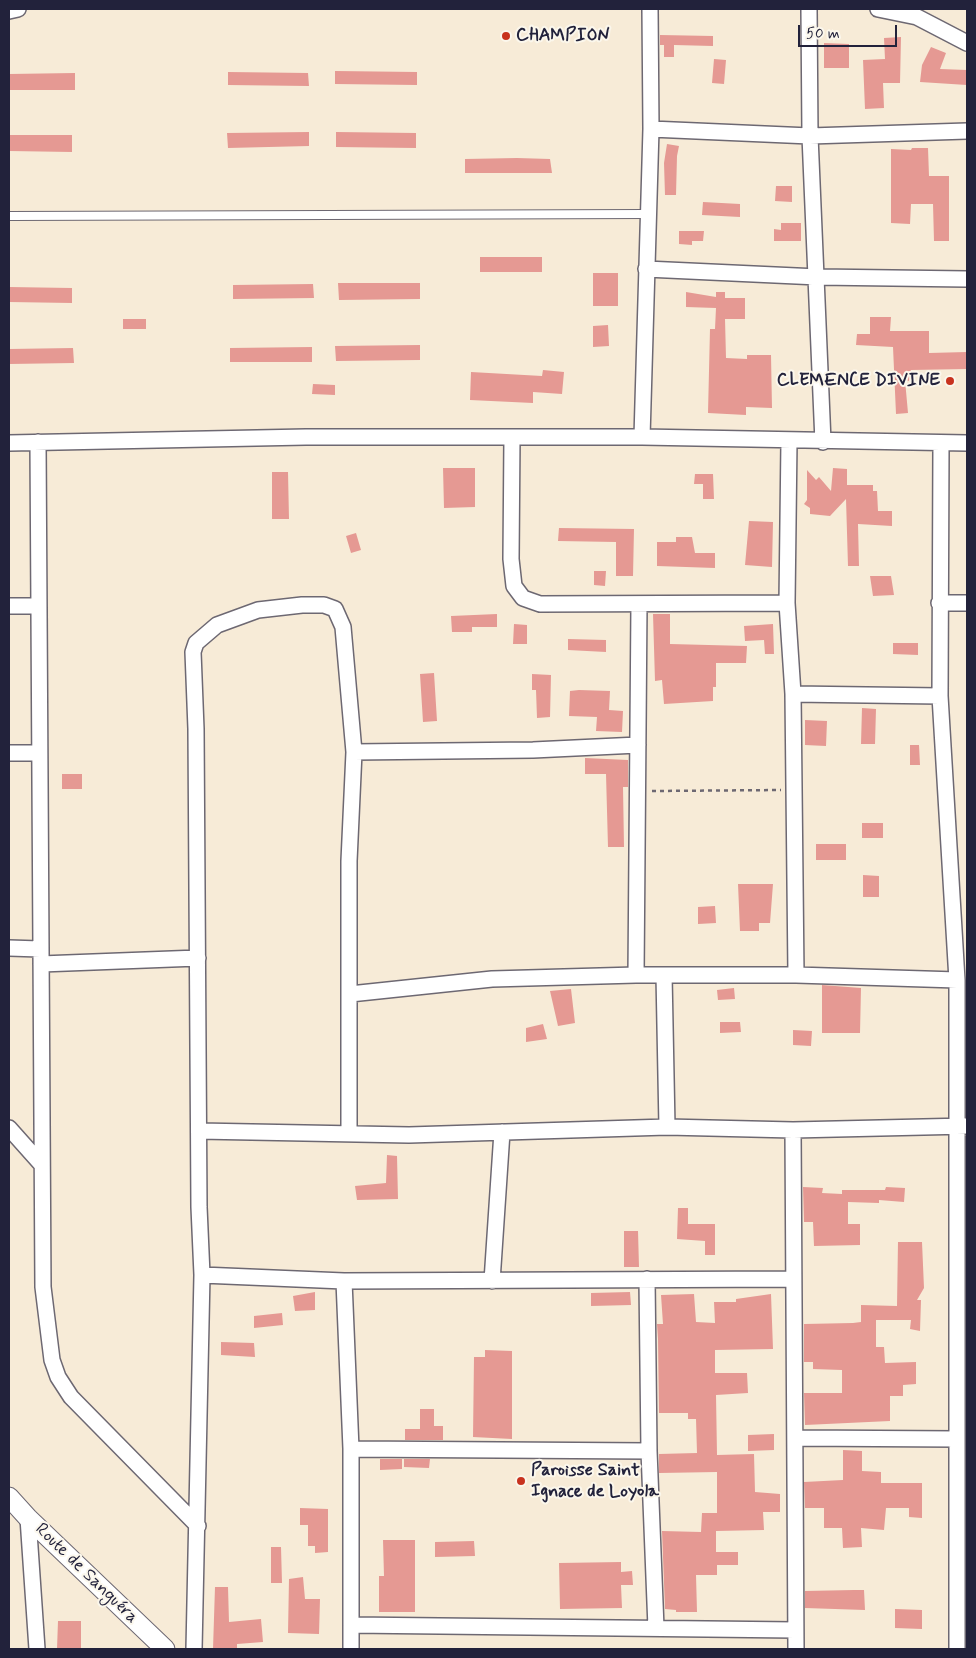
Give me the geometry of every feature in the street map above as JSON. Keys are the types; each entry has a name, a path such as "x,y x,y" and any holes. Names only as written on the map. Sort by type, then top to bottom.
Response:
{"street":[{"path":"9,11 18,9"},
{"path":"642,437 652,128 650,9"},
{"path":"809,9 810,136 818,277 823,442"},
{"path":"878,9 918,17 967,43"},
{"path":"652,128 810,136 967,131"},
{"path":"646,269 818,277 967,279"},
{"path":"9,443 306,436 642,437 967,444"},
{"path":"512,437 511,560 514,586 518,594 529,602 540,604 787,603"},
{"path":"789,441 787,603 793,694 792,790 796,975"},
{"path":"38,442 42,1287 52,1360 58,1377 72,1397 198,1526"},
{"path":"941,444 940,696 957,980 962,1126 962,1277 957,1439 957,1649"},
{"path":"939,603 967,603"},
{"path":"636,975 640,604"},
{"path":"194,1649 202,1275 199,1207 196,729 192,666 196,643 217,625 258,610 302,605 324,605 335,609 343,627 354,752 349,861 349,1133"},
{"path":"9,606 39,606"},
{"path":"793,694 940,696"},
{"path":"354,752 533,750 638,745"},
{"path":"9,753 38,753"},
{"path":"9,948 40,949"},
{"path":"41,964 198,958"},
{"path":"350,994 492,979 636,975 796,975 957,980"},
{"path":"664,975 667,1127"},
{"path":"199,1130 409,1135 667,1127 793,1130 962,1126"},
{"path":"9,1128 42,1165"},
{"path":"793,1130 792,1279 796,1438 796,1649"},
{"path":"492,1281 502,1132"},
{"path":"202,1275 344,1281 648,1278 792,1279"},
{"path":"648,1278 648,1451 656,1628"},
{"path":"344,1281 351,1449 351,1649"},
{"path":"796,1438 957,1439"},
{"path":"351,1449 648,1451"},
{"name":"Route de Sanguéra","path":"9,1497 28,1518 165,1649"},
{"path":"28,1518 36,1649"},
{"path":"351,1625 795,1630"}],"lane":[{"path":"9,216 648,214"}],"path":[{"path":"638,791 792,790"}],"building":[{"path":"660,35 713,36 713,46 674,45 674,57 664,57 664,45 660,45"},
{"path":"901,37 900,83 883,83 884,108 865,109 863,60 885,59 884,38"},
{"path":"824,43 849,44 849,68 824,68"},
{"path":"931,47 946,53 940,69 967,70 967,85 920,82 922,65"},
{"path":"714,59 726,60 724,84 712,83"},
{"path":"335,71 417,72 417,85 335,84"},
{"path":"228,72 308,73 309,86 228,85"},
{"path":"75,73 75,90 9,90 9,74"},
{"path":"309,132 309,146 228,148 227,133"},
{"path":"336,132 416,133 416,148 336,147"},
{"path":"9,135 72,135 72,152 9,151"},
{"path":"667,144 679,146 676,195 665,195 664,163"},
{"path":"912,148 928,148 929,176 949,176 949,241 934,241 933,204 911,204 910,224 891,223 891,149 911,150"},
{"path":"465,159 550,159 552,173 465,173"},
{"path":"776,186 792,186 792,202 775,201"},
{"path":"703,202 740,204 740,217 702,215"},
{"path":"781,223 801,223 801,241 774,241 774,229 781,230"},
{"path":"679,231 704,231 703,241 692,241 692,245 679,244"},
{"path":"480,257 542,257 542,272 480,272"},
{"path":"593,273 618,273 618,306 593,306"},
{"path":"338,283 420,283 420,299 339,300"},
{"path":"313,284 314,298 233,299 233,285"},
{"path":"9,287 72,288 72,303 9,302"},
{"path":"686,292 716,297 716,292 725,292 725,298 745,298 745,319 725,319 726,358 747,359 747,355 771,355 772,408 746,407 746,415 708,413 710,329 715,329 716,308 686,307"},
{"path":"870,317 891,317 890,331 929,331 929,353 967,352 967,369 911,370 909,381 905,380 908,413 896,414 893,347 856,345 857,334 870,334"},
{"path":"123,319 146,319 146,329 123,329"},
{"path":"608,325 609,346 593,347 593,326"},
{"path":"420,345 420,360 336,361 335,346"},
{"path":"312,347 312,362 230,362 230,348"},
{"path":"73,348 74,363 9,364 9,349"},
{"path":"543,370 564,372 562,394 533,392 533,403 470,400 471,372 542,376"},
{"path":"313,384 335,385 335,395 312,394"},
{"path":"443,468 475,468 475,507 444,508"},
{"path":"833,468 847,469 847,485 873,485 873,491 877,491 878,511 892,511 892,526 858,524 859,566 848,566 846,499 830,516 810,514 810,508 804,504 807,500 807,470 816,480 819,477 831,491"},
{"path":"272,472 288,472 289,519 272,519"},
{"path":"695,474 713,474 714,499 703,499 703,484 694,484"},
{"path":"749,521 773,522 772,567 745,565"},
{"path":"559,528 634,529 633,576 616,576 616,542 558,541"},
{"path":"356,533 361,550 351,553 346,536"},
{"path":"676,537 692,537 695,553 715,553 715,568 657,566 657,542 676,542"},
{"path":"594,571 606,571 605,586 594,585"},
{"path":"870,576 891,576 894,595 873,596"},
{"path":"497,614 497,627 472,627 472,632 452,632 451,616"},
{"path":"653,614 670,614 670,644 747,646 746,663 716,663 716,687 713,687 713,701 664,704 662,680 655,681"},
{"path":"514,624 527,625 527,644 513,644"},
{"path":"773,624 774,654 765,654 764,640 745,641 744,626"},
{"path":"568,639 606,640 606,652 568,650"},
{"path":"893,643 918,643 918,655 893,654"},
{"path":"434,673 437,721 423,722 420,674"},
{"path":"532,674 551,675 550,717 537,718 536,690 532,690"},
{"path":"570,691 610,691 609,710 623,711 622,732 596,731 597,717 569,716"},
{"path":"862,708 876,709 875,744 861,744"},
{"path":"805,720 827,721 826,746 805,745"},
{"path":"910,745 919,745 920,765 910,765"},
{"path":"585,758 628,760 628,787 623,787 624,847 608,847 606,774 585,774"},
{"path":"62,774 82,774 82,789 62,789"},
{"path":"862,823 883,823 883,838 862,838"},
{"path":"816,844 846,844 846,860 816,860"},
{"path":"863,875 879,876 879,897 863,897"},
{"path":"738,884 773,884 770,923 759,923 759,931 740,931"},
{"path":"715,906 716,923 698,924 698,907"},
{"path":"822,985 861,988 860,1033 822,1033"},
{"path":"734,988 735,999 718,1000 717,990"},
{"path":"571,989 575,1023 558,1026 550,991"},
{"path":"720,1022 740,1022 741,1032 720,1033"},
{"path":"543,1024 547,1039 526,1042 526,1028"},
{"path":"793,1030 812,1031 811,1046 793,1045"},
{"path":"387,1155 397,1156 398,1199 357,1200 355,1186 386,1183"},
{"path":"803,1187 823,1188 822,1193 842,1194 842,1190 885,1190 886,1187 905,1188 904,1202 879,1200 879,1203 848,1202 848,1224 860,1224 860,1245 814,1246 813,1222 804,1222"},
{"path":"678,1208 688,1208 688,1224 715,1224 715,1255 705,1255 705,1241 677,1239"},
{"path":"624,1231 638,1231 639,1267 624,1267"},
{"path":"898,1242 922,1242 924,1288 917,1300 921,1300 920,1331 910,1329 911,1320 876,1320 876,1347 884,1347 885,1363 916,1362 916,1384 903,1385 903,1396 890,1396 890,1421 805,1425 804,1393 842,1393 842,1370 813,1369 813,1362 804,1362 804,1324 861,1322 861,1305 897,1306"},
{"path":"315,1292 315,1310 295,1311 293,1296"},
{"path":"630,1292 631,1305 591,1306 591,1293"},
{"path":"694,1294 696,1322 715,1323 714,1302 736,1302 736,1299 771,1294 773,1349 715,1350 715,1373 747,1373 748,1393 716,1395 717,1455 754,1454 755,1492 780,1494 780,1512 763,1512 764,1530 716,1531 716,1552 738,1552 738,1565 717,1565 717,1575 696,1575 697,1612 676,1612 676,1610 665,1609 662,1531 701,1532 702,1513 717,1513 717,1472 659,1473 659,1454 697,1453 696,1419 688,1419 688,1413 659,1413 657,1324 663,1324 661,1295"},
{"path":"282,1313 283,1325 254,1328 254,1316"},
{"path":"221,1342 254,1343 255,1357 221,1355"},
{"path":"485,1350 512,1351 512,1439 473,1437 474,1357 485,1357"},
{"path":"420,1409 434,1409 434,1426 443,1426 443,1440 405,1440 405,1429 420,1429"},
{"path":"774,1434 774,1450 748,1451 748,1435"},
{"path":"843,1450 862,1451 862,1471 881,1472 881,1483 922,1483 922,1518 909,1517 909,1508 886,1508 884,1530 861,1528 862,1547 843,1548 842,1528 824,1528 824,1508 805,1508 804,1482 843,1480"},
{"path":"380,1459 402,1459 402,1469 380,1470"},
{"path":"404,1459 430,1459 429,1468 404,1467"},
{"path":"300,1508 328,1509 328,1552 315,1553 315,1546 308,1546 308,1525 300,1525"},
{"path":"383,1540 415,1540 415,1612 379,1612 379,1576 384,1576"},
{"path":"474,1541 475,1556 435,1557 435,1542"},
{"path":"271,1547 281,1547 282,1583 271,1583"},
{"path":"621,1562 621,1572 632,1571 633,1585 621,1585 622,1608 560,1609 559,1563"},
{"path":"303,1577 305,1599 320,1599 319,1634 288,1633 289,1579"},
{"path":"215,1587 228,1587 229,1622 261,1619 263,1642 237,1644 237,1649 213,1649"},
{"path":"864,1590 865,1610 805,1608 805,1591"},
{"path":"895,1609 922,1610 922,1629 895,1628"},
{"path":"58,1621 81,1621 81,1649 57,1649"}],"place":[{"name":"CHAMPION","path":"506,36"},
{"name":"CLEMENCE DIVINE","path":"950,381"},
{"name":"Paroisse Saint Ignace de Loyola","path":"521,1481"}]}
